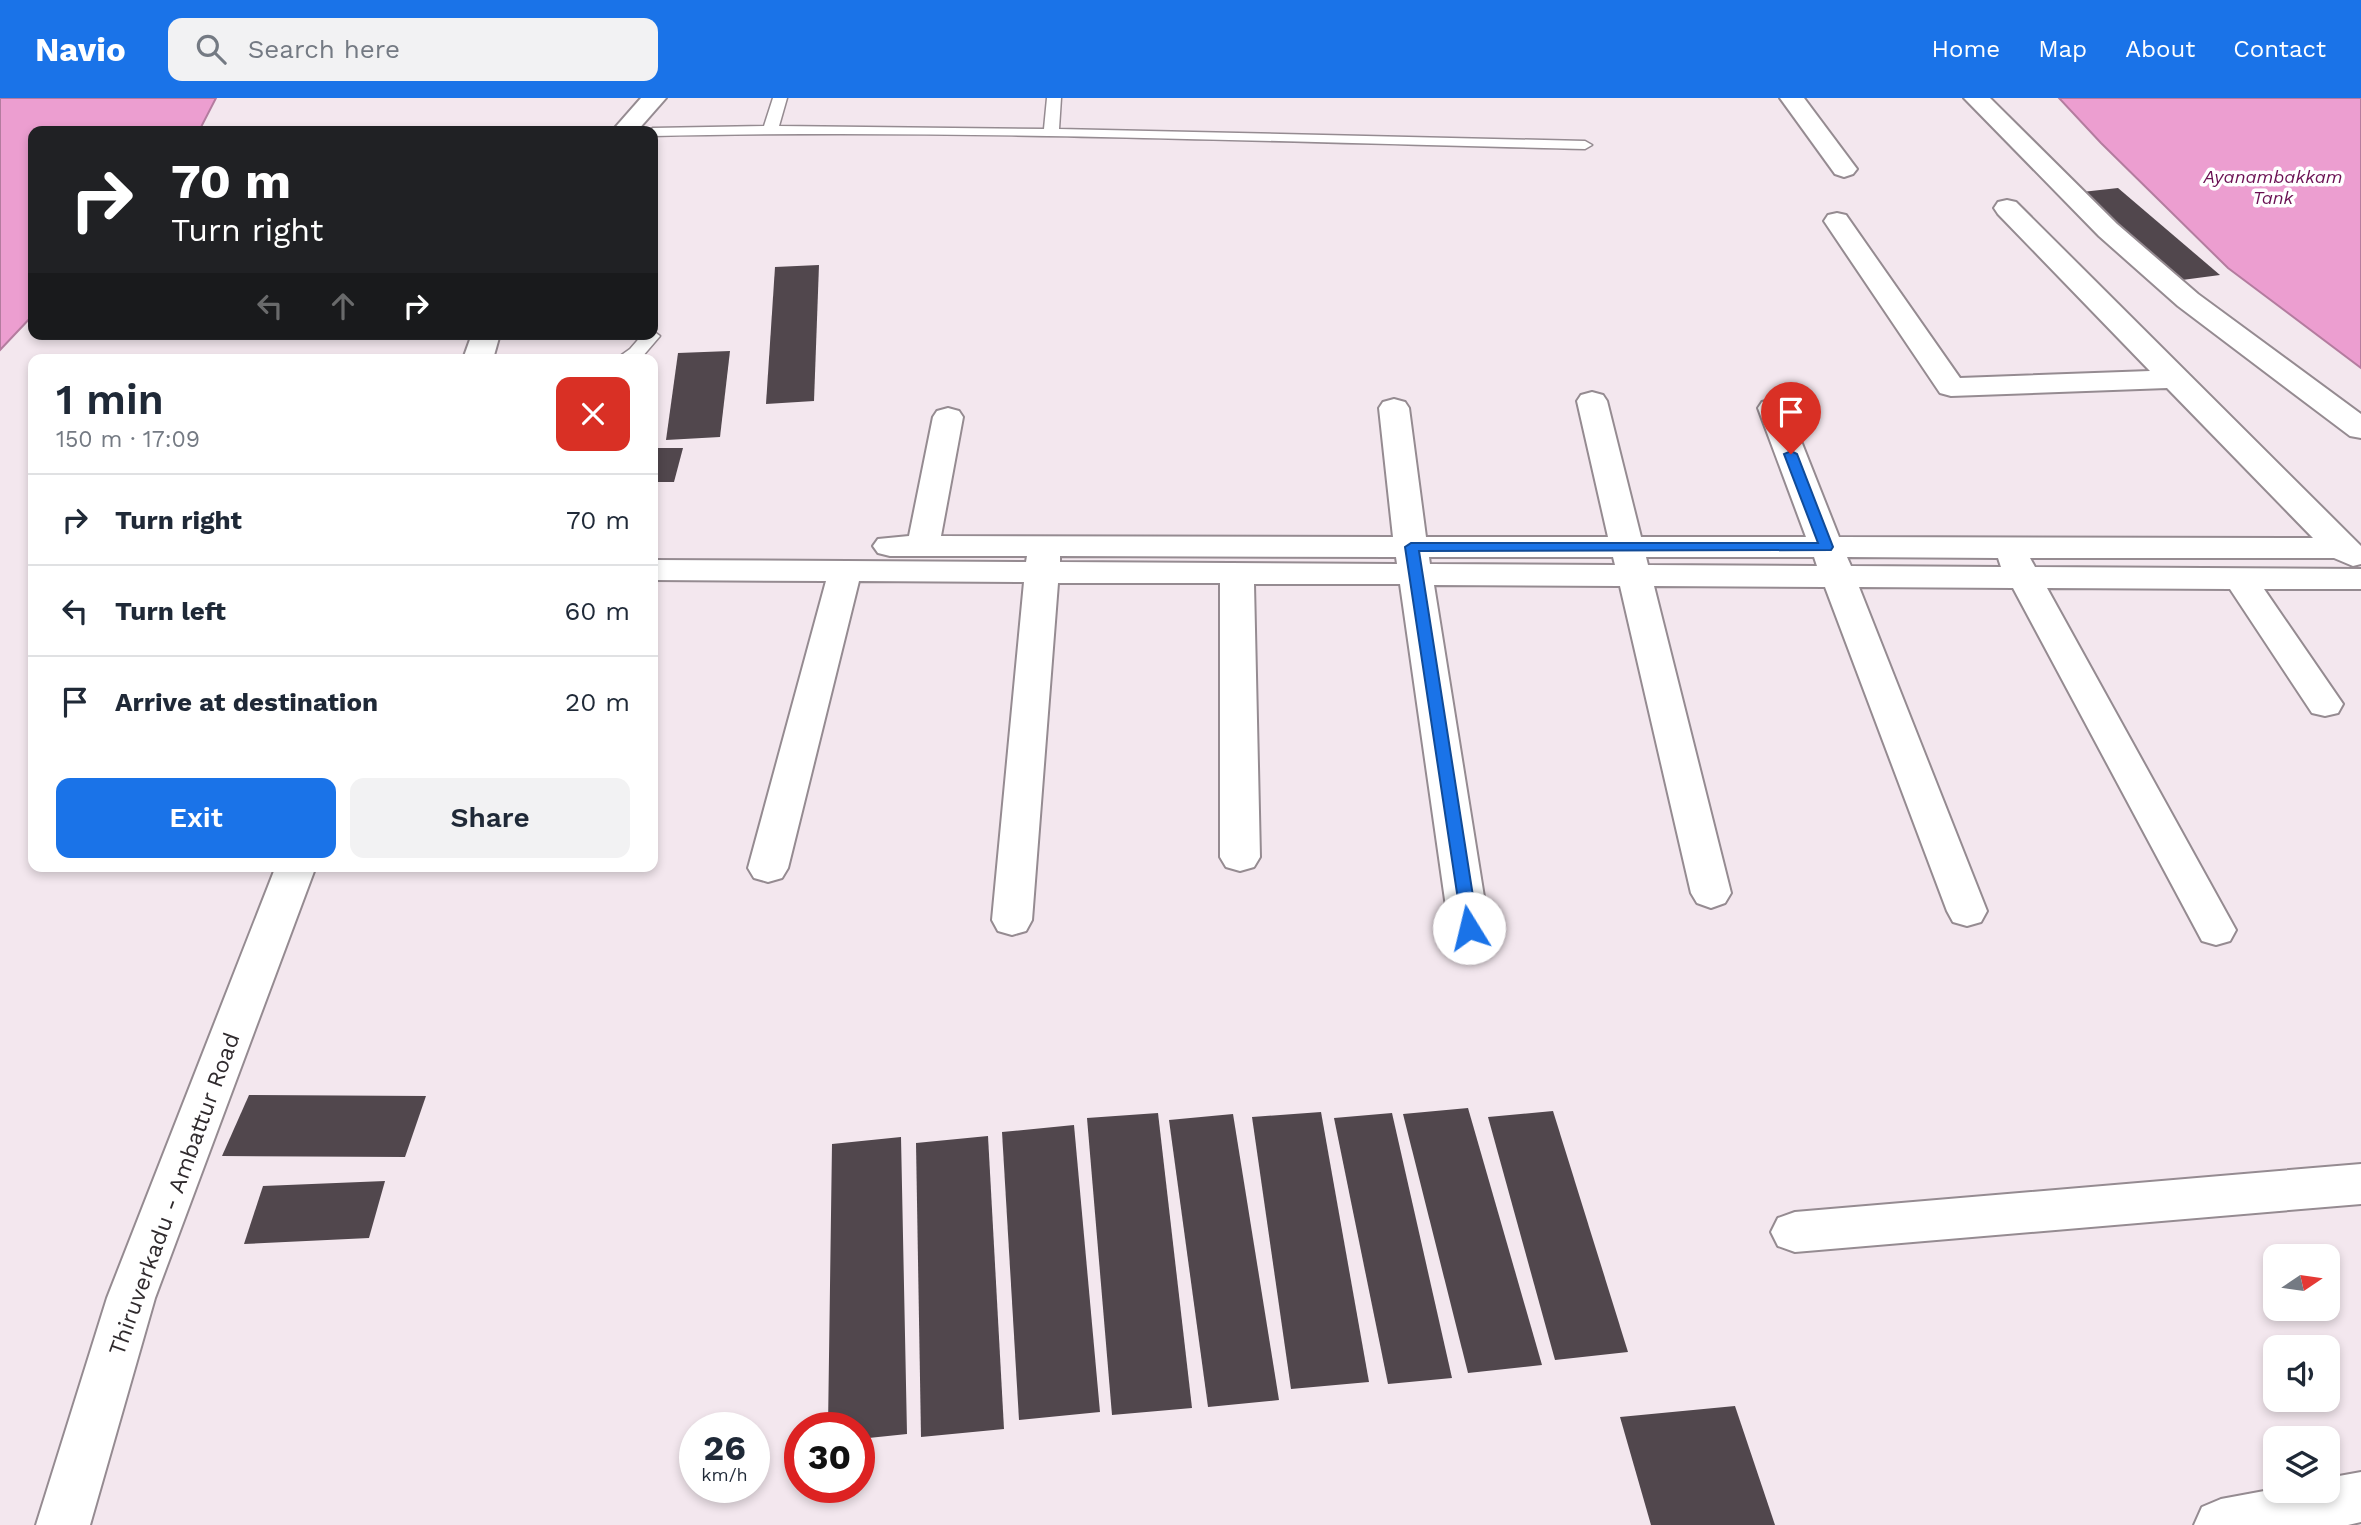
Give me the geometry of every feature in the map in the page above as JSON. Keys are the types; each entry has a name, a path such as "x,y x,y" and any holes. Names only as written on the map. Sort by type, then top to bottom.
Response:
{"street":[{"path":"629,126 654,98"},
{"path":"1792,98 1844,169"},
{"path":"1976,98 2108,230 2188,300 2361,429"},
{"path":"2007,208 2173,379 2351,554"},
{"path":"1837,221 1951,387 2173,379"},
{"path":"1592,401 1711,893"},
{"path":"1394,408 1413,561 1469,928"},
{"path":"1773,408 1967,911"},
{"path":"923,546 948,417"},
{"path":"658,545 923,546 1043,560 1237,575 1413,561"},
{"path":"658,570 845,572 1043,560 2016,563 2351,554"},
{"path":"1012,920 1043,560"},
{"path":"2016,563 2240,579 2361,579"},
{"path":"2016,563 2216,930"},
{"path":"768,868 845,572"},
{"path":"1237,575 1240,857"},
{"path":"2240,579 2325,704"},
{"name":"Thiruverkadu - Ambattur Road","path":"63,1525 131,1298 294,872"},
{"path":"1796,1232 2361,1184"},
{"path":"2221,1525 2358,1503"}],"lane":[{"path":"770,131 780,98"},
{"path":"1051,133 1054,98"},
{"path":"658,132 1051,133 1586,145"},
{"path":"634,354 647,340"}],"water":[{"path":"0,98 216,98 202,126 28,126 28,320 0,350"},
{"name":"Ayanambakkam Tank","path":"2059,98 2361,98 2361,368 2228,268"}],"building":[{"path":"2118,188 2220,275 2182,280 2082,192"},
{"path":"819,265 814,401 766,404 775,267"},
{"path":"730,351 720,437 666,440 678,353"},
{"path":"658,448 683,448 674,482 658,482"},
{"path":"249,1095 426,1096 405,1157 222,1156"},
{"path":"1468,1108 1542,1365 1468,1373 1403,1114"},
{"path":"1553,1111 1628,1352 1555,1360 1488,1117"},
{"path":"1321,1112 1369,1382 1291,1389 1252,1117"},
{"path":"1158,1113 1192,1408 1112,1415 1087,1118"},
{"path":"1392,1113 1452,1378 1388,1384 1334,1118"},
{"path":"1233,1114 1279,1400 1208,1407 1169,1120"},
{"path":"1074,1125 1100,1412 1019,1420 1002,1132"},
{"path":"988,1136 1004,1429 921,1437 916,1143"},
{"path":"901,1137 907,1434 875,1437 875,1412 828,1412 832,1144"},
{"path":"385,1181 369,1238 244,1244 263,1186"},
{"path":"1735,1406 1775,1525 1651,1525 1620,1417"}],"route":[{"path":"1469,928 1411,547 1826,547 1791,454"}]}
